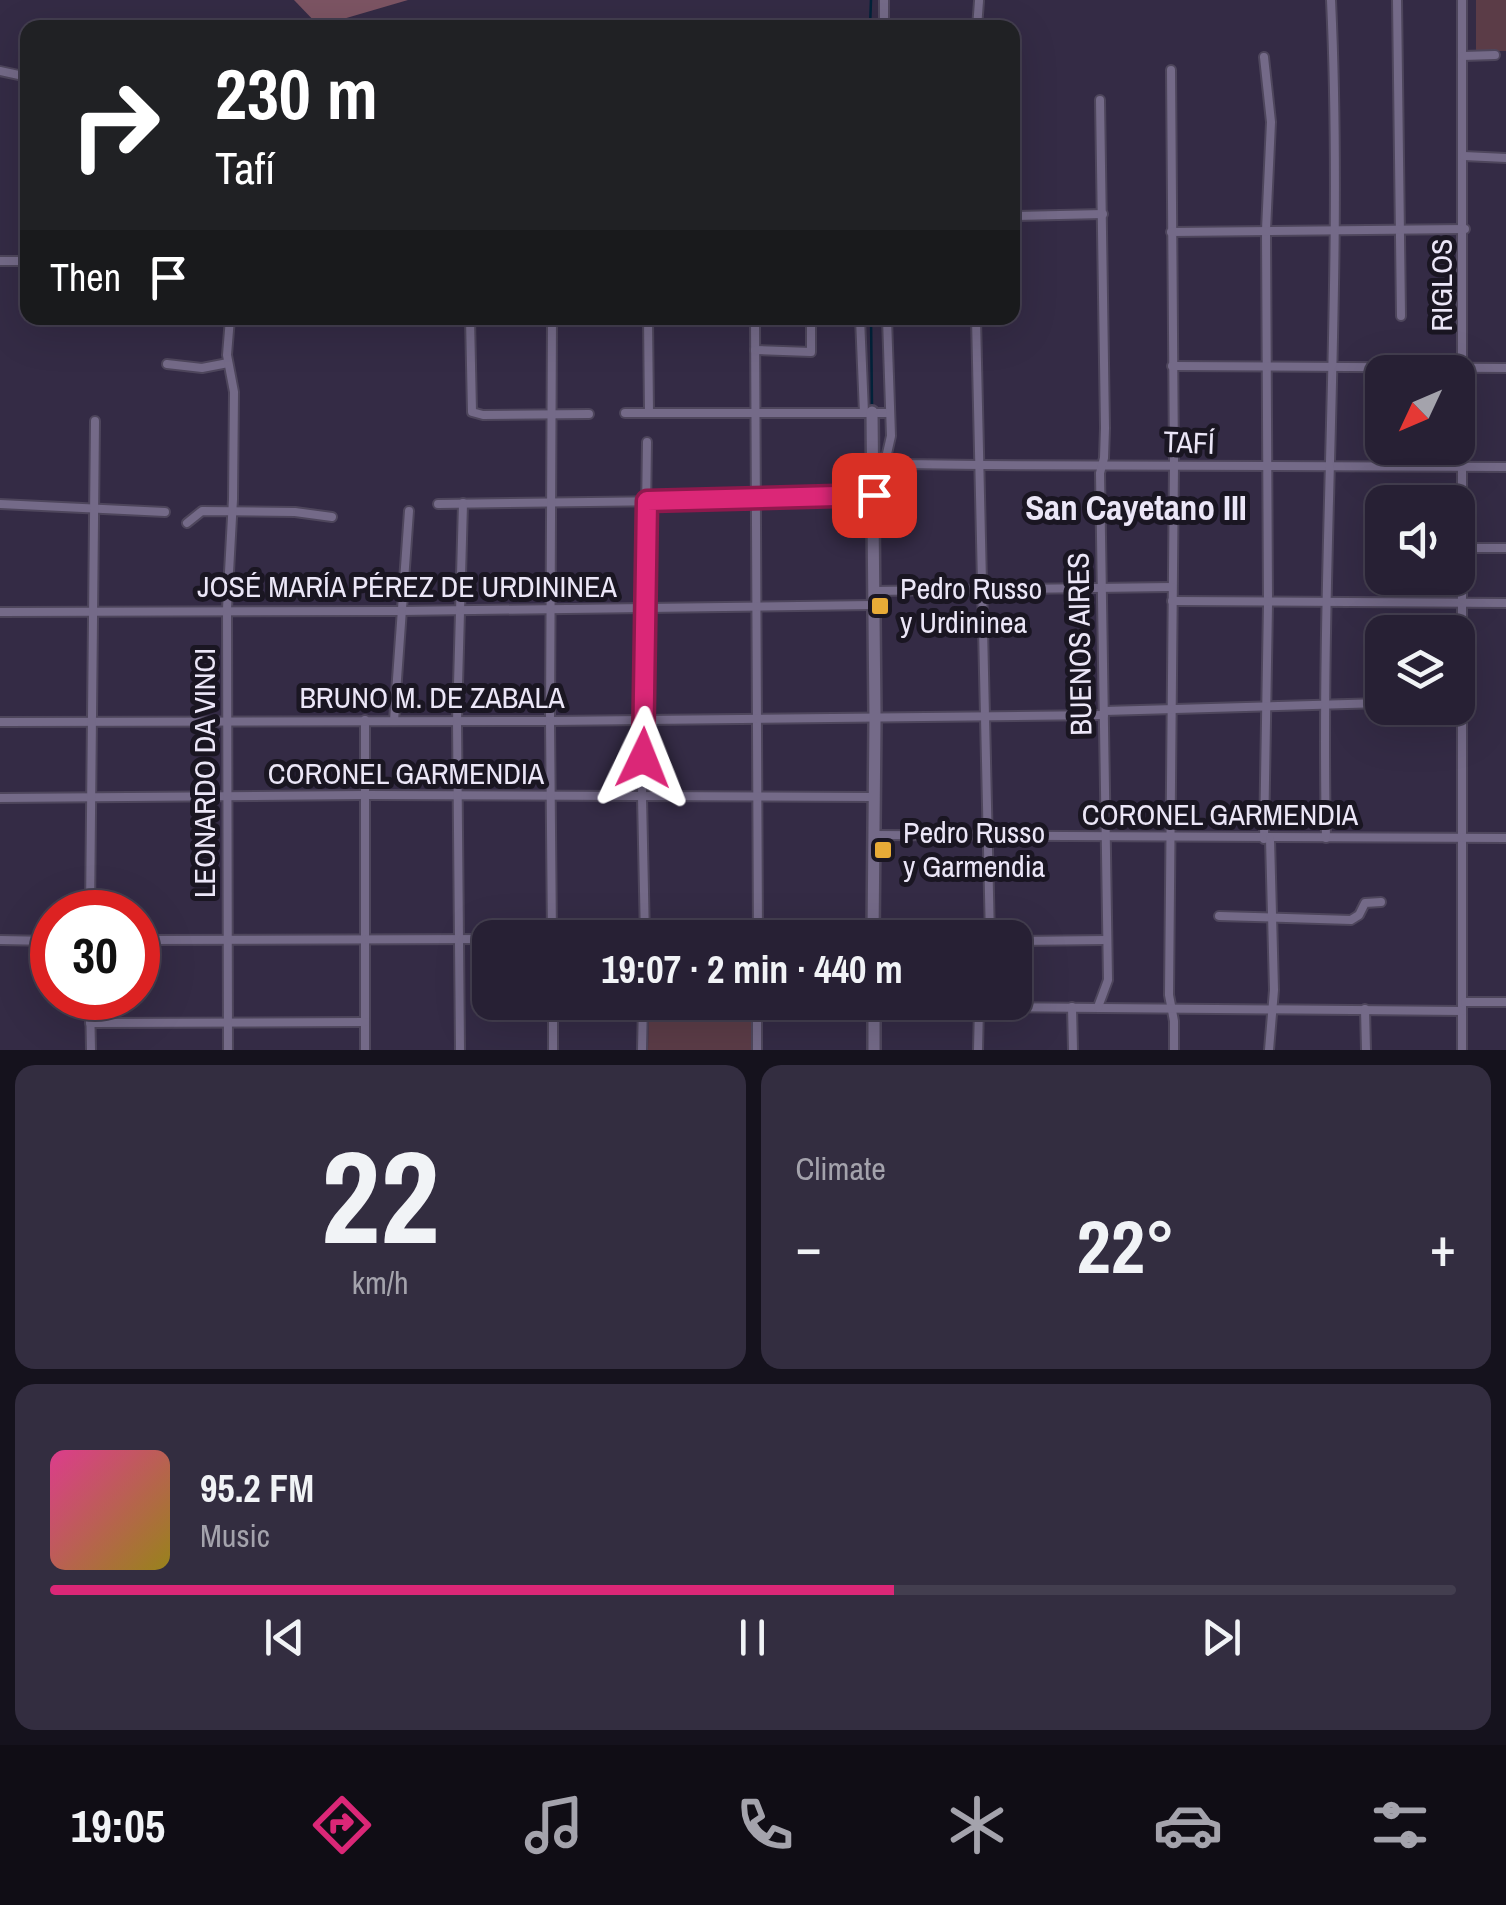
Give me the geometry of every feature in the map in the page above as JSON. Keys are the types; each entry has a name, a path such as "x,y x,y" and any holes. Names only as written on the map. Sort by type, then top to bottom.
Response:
{"street":[{"path":"1326,838 1323,706 1336,230 1331,0"},
{"path":"1398,0 1401,316"},
{"name":"RIGLOS","path":"1462,0 1464,355"},
{"path":"1463,56 1495,55"},
{"path":"1264,56 1271,122 1266,230 1267,838 1274,990 1270,1050"},
{"path":"1171,70 1174,464 1168,995 1174,1050"},
{"name":"BUENOS AIRES","path":"1098,1007 1108,980 1100,473 1100,100"},
{"path":"1464,156 1506,158"},
{"path":"1020,216 1103,214"},
{"path":"1171,232 1465,229"},
{"name":"LEONARDO DA VINCI","path":"228,1050 227,609 234,392 228,363 230,325"},
{"path":"470,325 472,412 589,414"},
{"path":"552,325 552,920"},
{"path":"648,325 650,412"},
{"path":"755,325 758,920"},
{"path":"755,350 811,352 810,325"},
{"path":"861,325 868,413 879,459"},
{"path":"873,920 874,495 879,459 891,436 887,325"},
{"path":"976,325 990,920"},
{"path":"167,364 186,368 228,363"},
{"path":"1172,366 1365,366"},
{"path":"1475,368 1506,368"},
{"path":"626,413 888,412"},
{"path":"90,890 95,421"},
{"path":"645,920 642,797 647,442"},
{"name":"TAFÍ","path":"879,459 902,464 980,465 1506,466"},
{"name":"RIGLOS","path":"1462,467 1462,485"},
{"path":"438,504 874,495"},
{"path":"0,504 165,512"},
{"path":"460,1050 457,721 462,504"},
{"path":"187,523 202,511 295,512 332,517"},
{"path":"394,721 409,511"},
{"path":"1475,548 1506,548"},
{"name":"JOSÉ MARÍA PÉREZ DE URDININEA","path":"0,612 757,607 982,588 1172,587"},
{"name":"RIGLOS","path":"1462,1050 1464,595"},
{"path":"1172,601 1506,603"},
{"path":"1104,713 1365,704"},
{"name":"BRUNO M. DE ZABALA","path":"0,722 758,720 1104,713"},
{"path":"365,720 365,1050"},
{"name":"CORONEL GARMENDIA","path":"0,798 873,797"},
{"name":"CORONEL GARMENDIA","path":"873,836 1506,838"},
{"path":"1220,916 1351,920 1359,916 1365,903 1381,902"},
{"path":"160,940 472,939"},
{"path":"0,940 30,941"},
{"path":"1032,941 1106,940"},
{"path":"1032,1007 1365,1009 1506,1002"},
{"path":"1072,1007 1073,1050"},
{"path":"1365,1009 1366,1050"},
{"path":"553,1020 553,1050"},
{"path":"642,1050 643,1020"},
{"path":"757,1020 757,1050"},
{"path":"874,1020 874,1050"},
{"path":"978,1050 981,1020"},
{"path":"91,1050 90,1023 365,1022"}],"shaded area":[{"path":"294,0 408,0 340,20 313,20"},
{"path":"1476,0 1506,0 1506,51 1476,51"},
{"path":"649,1020 752,1020 751,1050 648,1050"}],"waterway":[{"path":"870,20 871,0"},
{"path":"871,325 872,406"}],"place":[{"name":"Pedro Russo y Urdininea","path":"880,606"},
{"name":"Pedro Russo y Garmendia","path":"883,850"}],"district":[{"name":"San Cayetano III","path":"1136,508"}],"route":[{"path":"643,758 647,501 874,495"}]}
